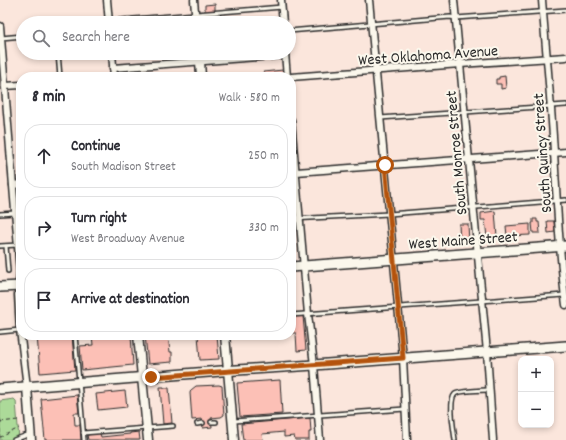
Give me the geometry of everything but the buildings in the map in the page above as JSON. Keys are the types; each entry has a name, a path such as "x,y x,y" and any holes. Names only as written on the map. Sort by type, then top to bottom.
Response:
{"main road":[{"name":"West Maine Street","path":"296,267 563,247"},
{"path":"0,287 16,286"},
{"path":"0,389 228,370 566,346"}],"street":[{"path":"108,0 109,16"},
{"path":"194,0 195,14"},
{"path":"281,0 283,16"},
{"path":"369,0 403,358 407,440"},
{"name":"South Monroe Street","path":"454,0 487,352 493,440"},
{"name":"South Quincy Street","path":"542,0 551,106 556,201 563,247 566,305"},
{"path":"0,26 3,88 16,224"},
{"name":"West Oklahoma Avenue","path":"296,77 566,57"},
{"path":"112,60 113,72"},
{"path":"113,68 176,60"},
{"path":"199,60 200,72"},
{"path":"286,60 287,72"},
{"path":"3,88 16,86"},
{"path":"320,440 296,172 566,152"},
{"path":"21,340 27,387 30,437"},
{"path":"138,340 148,440"},
{"path":"225,340 234,440"}],"lane":[{"path":"174,16 282,7"},
{"path":"296,31 450,17 456,18 566,10"},
{"path":"1,38 16,37"},
{"path":"59,60 60,72"},
{"path":"380,118 566,105"},
{"path":"296,218 389,214 566,200"},
{"path":"0,214 15,213"},
{"path":"0,246 16,245"},
{"path":"6,246 8,271"},
{"path":"296,315 565,295"},
{"path":"0,332 16,330"},
{"path":"75,340 84,440"},
{"path":"455,440 452,407 452,400 455,394 461,392 489,390"},
{"path":"232,421 405,409"},
{"path":"211,422 216,422"},
{"path":"197,424 203,423"},
{"path":"83,432 173,426"},
{"path":"14,440 30,437"}],"path":[{"path":"0,419 0,424"},
{"path":"1,422 18,420"},
{"path":"0,429 1,438 19,428"}],"green space":[{"path":"14,399 16,401 19,440 0,440 0,401"}],"route":[{"path":"151,377 403,358 385,165"}]}
